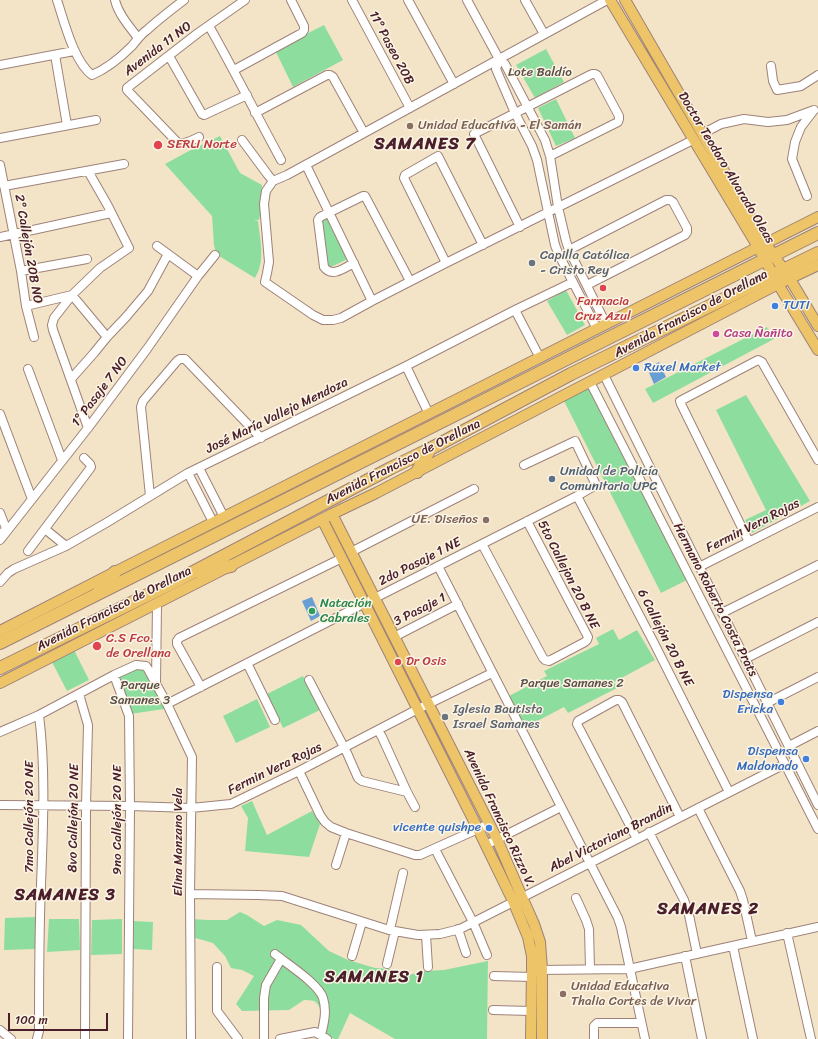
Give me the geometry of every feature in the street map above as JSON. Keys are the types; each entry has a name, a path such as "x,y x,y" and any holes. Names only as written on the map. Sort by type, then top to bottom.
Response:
{"highway":[{"name":"Avenida Francisco de Orellana","path":"0,644 818,233"},
{"name":"Avenida Francisco de Orellana","path":"0,668 180,579 571,374 781,277 818,252"},
{"path":"417,472 430,449"},
{"path":"180,579 231,566"},
{"path":"96,596 115,572"}],"main road":[{"name":"Doctor Teodoro Alvarado Oleas","path":"610,0 693,140 762,245"},
{"name":"Doctor Teodoro Alvarado Oleas","path":"625,0 702,134 781,277 818,350"},
{"path":"0,631 818,217"},
{"name":"Avenida Francisco de Orellana","path":"0,683 322,519 371,496 604,375 781,277 818,265"},
{"name":"Doctor Teodoro Alvarado Oleas","path":"781,277 818,326"},
{"name":"Avenida Francisco Rizzo V.","path":"332,514 497,839 517,899"},
{"name":"Avenida Francisco Rizzo V.","path":"322,519 486,845 538,933 540,942 531,1011 531,1039"},
{"name":"Avenida Francisco Rizzo V.","path":"535,972 542,1039"}],"street":[{"path":"57,0 74,51 86,70 92,75 100,72 114,61 138,38 184,0"},
{"path":"115,0 122,16 138,38"},
{"name":"Avenida 11 NO","path":"199,137 181,144 177,142 127,90 127,87 245,0"},
{"path":"234,70 302,33 304,26 291,0"},
{"name":"11° Paseo 20B","path":"352,0 410,108"},
{"path":"408,0 454,84"},
{"path":"467,0 499,59 505,64 545,140 550,156 558,207 566,241 569,250 606,324"},
{"path":"526,0 544,34"},
{"path":"607,0 306,165 273,181 266,191 264,204 269,262 265,282 313,315 323,320 341,318 410,281 693,140"},
{"path":"209,26 281,160"},
{"path":"0,65 74,51"},
{"path":"55,54 67,125"},
{"path":"169,56 202,114 204,115 247,95"},
{"path":"499,59 496,69 537,160 555,245 597,328"},
{"path":"771,66 773,81 777,90 801,86 818,75"},
{"path":"255,112 330,74 364,133"},
{"path":"520,227 474,134 592,74 598,75 619,116 618,122 550,156"},
{"path":"702,134 721,124 744,119 768,122 787,120 816,108"},
{"path":"807,196 792,159 795,142 801,127 816,108"},
{"path":"0,138 96,120"},
{"path":"242,140 273,181"},
{"path":"446,263 404,178 405,175 438,156 483,245"},
{"path":"4,186 124,164"},
{"name":"2° Callejón 20B NO","path":"0,165 21,271 26,306 34,337"},
{"path":"306,165 372,301"},
{"path":"88,171 129,248 100,268 72,295 54,318 52,325 88,428"},
{"path":"354,263 336,272 327,271 324,267 318,220 320,217 365,196 410,281"},
{"path":"569,250 666,200 673,202 687,228 685,235 587,285"},
{"path":"0,237 111,213"},
{"path":"157,246 198,276"},
{"path":"71,379 148,291 168,254"},
{"name":"1° Pasaje 7 NO","path":"0,540 3,532 32,499 88,428 147,349 198,276 215,255"},
{"path":"21,271 87,259"},
{"name":"José María Vallejo Mendoza","path":"0,582 14,569 66,546 188,473 573,282"},
{"path":"26,306 72,295"},
{"path":"72,295 107,337"},
{"path":"515,310 540,358"},
{"path":"150,496 141,407 143,401 180,359 184,359 261,438"},
{"path":"749,542 680,401 760,360 818,460"},
{"path":"406,366 429,414"},
{"path":"28,369 62,460"},
{"name":"Hermano Roberto Costa Prats","path":"604,375 788,746 815,792 818,805"},
{"name":"Hermano Roberto Costa Prats","path":"590,382 818,829"},
{"path":"0,414 32,499"},
{"name":"2do Pasaje 1 NE","path":"167,704 578,496 596,485 575,441 524,465"},
{"path":"28,551 91,467 84,458"},
{"path":"200,468 224,517"},
{"path":"188,473 213,522"},
{"path":"351,552 474,489"},
{"name":"6 Callejón 20 B NE","path":"578,496 728,792"},
{"path":"653,505 665,499"},
{"name":"Fermin Vera Rojas","path":"699,567 818,507"},
{"path":"0,513 3,532"},
{"name":"5to Callejon 20 B NE","path":"482,544 542,658 549,661 585,642 588,637 527,521"},
{"path":"45,529 66,546"},
{"path":"201,687 178,644 177,641 179,638 342,558"},
{"path":"722,613 818,565"},
{"path":"438,566 618,918 645,1039"},
{"path":"156,685 157,604"},
{"name":"3 Pasaje 1","path":"394,637 458,604"},
{"path":"745,658 818,622"},
{"path":"247,663 274,720"},
{"name":"Elina Manzano Vela","path":"114,675 136,665 146,666 167,704 192,757 190,894 191,1039"},
{"name":"Fermin Vera Rojas","path":"0,805 191,808 231,804 299,771 492,672"},
{"path":"0,732 39,715 114,675"},
{"name":"9no Callejón 20 NE","path":"114,675 129,716 130,806 128,1039"},
{"path":"767,702 818,677"},
{"path":"744,684 755,679"},
{"path":"309,680 358,778 362,781 407,792"},
{"name":"8vo Callejón 20 NE","path":"79,694 88,725 86,806 85,1039"},
{"path":"637,839 576,724 578,721 619,700 622,702 680,817"},
{"name":"7mo Callejón 20 NE","path":"37,1039 39,1031 43,805 42,735 39,715"},
{"path":"378,730 415,807"},
{"path":"788,746 818,731"},
{"name":"Abel Victoriano Brandin","path":"190,894 282,896 392,931 418,935 440,934 458,929 473,922 785,764"},
{"path":"299,771 320,815 330,827 415,855 420,855 435,849 489,824"},
{"path":"486,845 561,807"},
{"path":"698,808 740,891 752,941"},
{"path":"649,832 684,900 689,915 697,954"},
{"path":"336,865 346,833"},
{"path":"435,849 473,922 487,955"},
{"path":"387,964 392,931 391,925 403,873"},
{"path":"576,898 589,929 590,969"},
{"path":"352,956 362,922"},
{"path":"494,976 590,969 629,969 818,927"},
{"path":"458,929 466,953"},
{"path":"787,934 810,1039"},
{"path":"426,935 428,967"},
{"path":"733,946 753,1039"},
{"path":"685,956 702,1039"},
{"path":"264,1039 264,998 266,985 278,957 319,990 323,998 326,1015 324,1037 315,1032 280,1039"},
{"path":"217,967 217,1011 238,1039"},
{"path":"493,1010 531,1011"},
{"path":"594,1039 594,1026 597,1023 641,1023"},
{"path":"0,1030 11,1039"}],"green space":[{"path":"324,25 343,60 293,87 275,50"},
{"name":"Lote Baldío","path":"546,49 564,82 535,98 516,65"},
{"path":"556,99 575,138 556,146 538,108"},
{"path":"220,136 240,173 262,185 259,220 254,220 258,221 261,250 260,264 255,278 216,254 212,216 165,164"},
{"path":"328,216 350,258 333,266 330,266 327,263 322,219"},
{"path":"566,290 585,325 567,335 547,301"},
{"path":"767,327 774,339 653,403 645,389"},
{"path":"590,382 691,578 661,593 562,397"},
{"path":"746,395 810,501 752,533 745,520 766,510 716,410"},
{"name":"Parque Samanes 2","path":"613,629 619,640 637,630 655,660 614,682 617,688 568,713 564,707 526,727 509,696 547,676 544,671 599,644 596,638"},
{"path":"74,650 89,680 67,691 52,662"},
{"name":"Parque Samanes 3","path":"142,667 155,687 164,709 130,714 118,675"},
{"path":"303,676 320,710 283,728 267,694"},
{"path":"257,699 270,727 236,743 223,716"},
{"path":"252,801 267,835 312,811 320,824 309,857 245,851 248,818 241,806"},
{"path":"240,912 264,926 277,920 301,925 329,951 348,960 375,968 390,969 405,976 424,971 444,970 488,961 487,1039 395,1039 350,1013 338,1039 334,1039 318,1029 321,1018 319,1006 314,1001 310,1000 304,1000 289,1010 242,1011 236,1004 254,976 242,970 231,968 225,956 213,943 192,937 192,919 227,920"},
{"path":"37,917 36,949 4,950 5,918"},
{"path":"49,919 79,919 80,950 47,952"},
{"path":"122,919 122,954 91,955 92,920"},
{"path":"134,921 153,922 152,950 133,949"}],"water":[{"path":"659,362 666,377 654,384 647,368"},
{"name":"Natación Cabrales","path":"312,597 320,616 311,621 302,601"}],"place":[{"name":"Unidad Educativa - El Samán","path":"410,126"},
{"name":"SERLI Norte","path":"158,145"},
{"name":"Capilla Católica - Cristo Rey","path":"532,263"},
{"name":"Farmacia Cruz Azul","path":"603,288"},
{"name":"TUTI","path":"775,306"},
{"name":"Casa Ñañito","path":"716,334"},
{"name":"Ruxel Market","path":"636,368"},
{"name":"Unidad de Policía Comunitaria UPC","path":"552,479"},
{"name":"UE. Diseños","path":"486,520"},
{"name":"Natación Cabrales","path":"312,611"},
{"name":"C.S Fco. de Orellana","path":"97,646"},
{"name":"Dr Osis","path":"398,662"},
{"name":"Dispensa Ericka","path":"781,702"},
{"name":"Iglesia Bautista Israel Samanes","path":"445,717"},
{"name":"Dispensa Maldonado","path":"806,759"},
{"name":"vicente quishpe","path":"489,828"},
{"name":"Unidad Educativa Thalia Cortes de Vivar","path":"563,994"}],"district":[{"name":"SAMANES 7","path":"425,145"},
{"name":"SAMANES 3","path":"65,896"},
{"name":"SAMANES 2","path":"708,910"},
{"name":"SAMANES 1","path":"374,978"}]}
